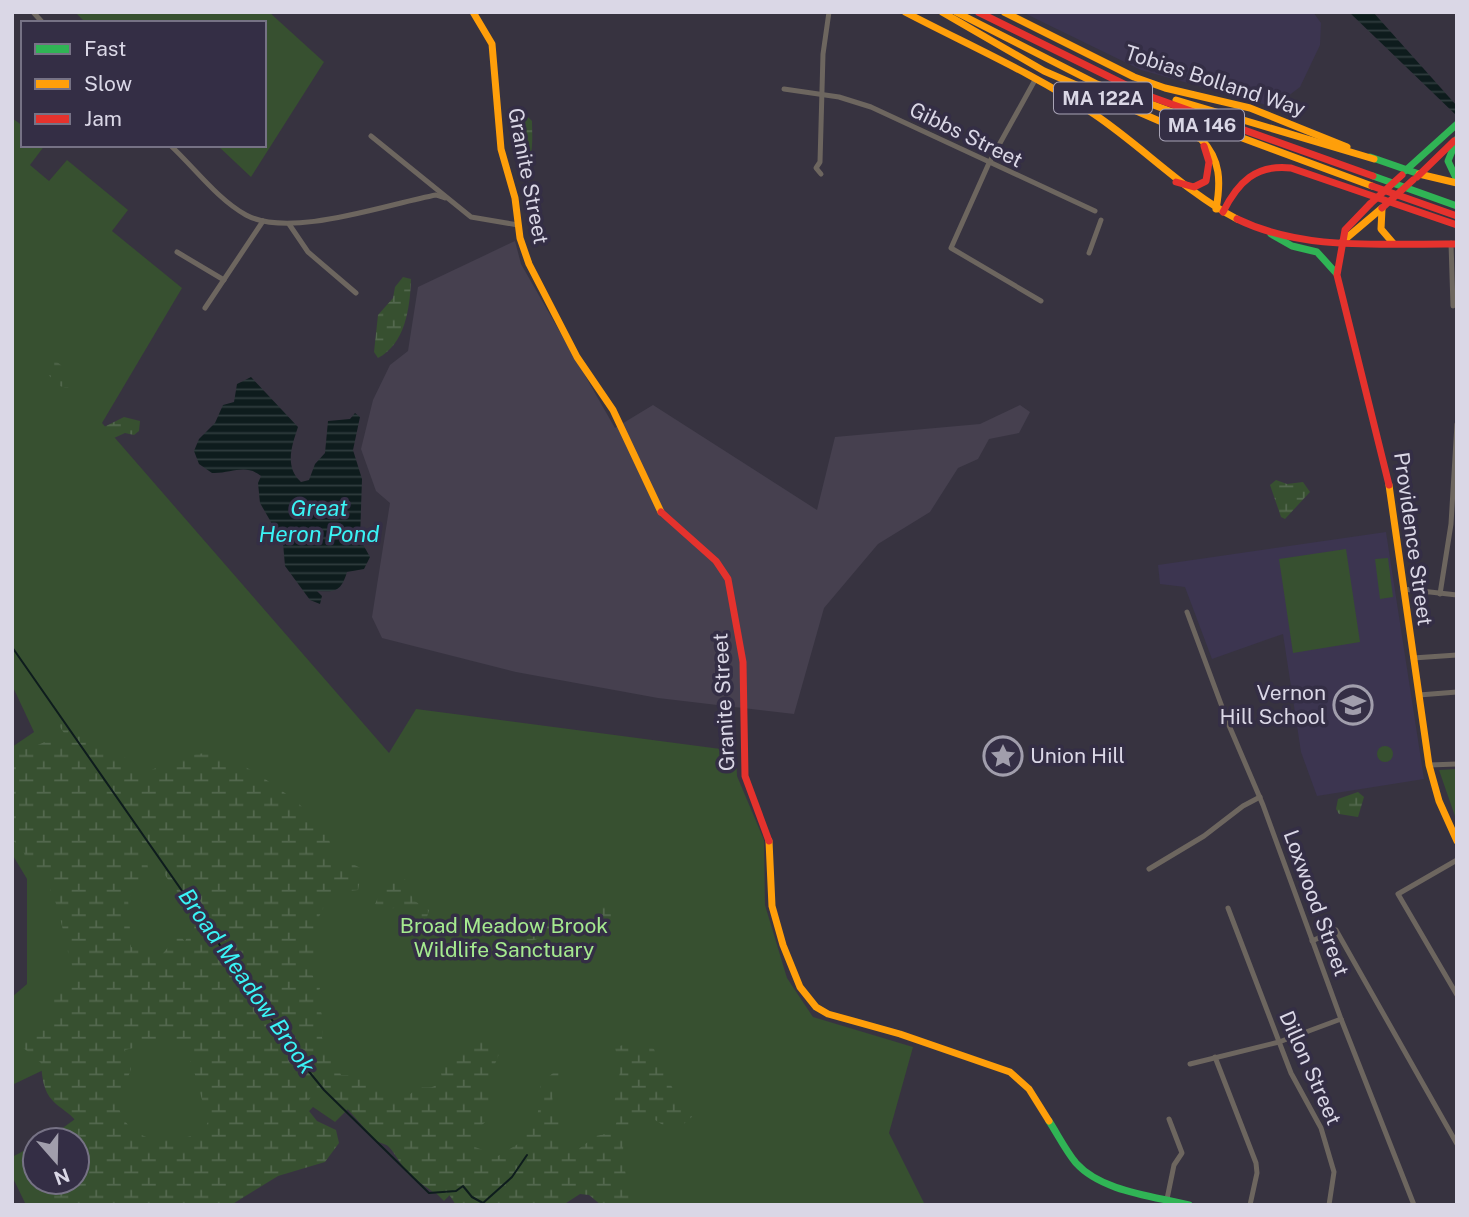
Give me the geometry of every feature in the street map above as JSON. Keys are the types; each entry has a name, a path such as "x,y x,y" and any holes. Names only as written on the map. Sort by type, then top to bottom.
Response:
{"main road":[{"name":"Granite Street","path":"473,12 492,44 498,130 515,198 518,225 530,264 578,357 613,410 650,497 667,520 716,561 728,579 743,662 745,776 769,838 776,922 791,966 808,999 828,1014 900,1034 1010,1072 1029,1089 1081,1169 1112,1185 1189,1205"},
{"path":"905,12 1035,80 1109,124 1176,182 1219,211 1268,232 1292,246 1321,254 1337,275"},
{"name":"MA 122A","path":"942,12 1053,75 1201,139"},
{"name":"MA 146","path":"956,12 1027,51 1119,93 1457,216"},
{"name":"MA 122A","path":"978,12 1109,79 1374,159"},
{"name":"Tobias Bolland Way","path":"1004,12 1134,77 1165,88 1224,100 1264,113 1416,177 1457,181"},
{"name":"MA 146","path":"1109,79 1231,127 1457,206"},
{"path":"1343,242 1349,225 1454,127"},
{"path":"1176,182 1195,187 1206,181 1209,162 1201,139"},
{"path":"1201,139 1212,150 1218,166 1219,211"},
{"path":"1343,242 1457,139"},
{"path":"1457,139 1448,160 1457,181"},
{"path":"1219,211 1238,183 1254,171 1273,166 1291,168 1457,225"},
{"path":"1382,208 1381,229 1393,243"},
{"path":"1268,232 1305,240 1454,244"},
{"name":"Providence Street","path":"1343,242 1337,275 1386,463 1429,765 1439,801 1457,841"}],"street":[{"path":"821,174 816,168 820,162 821,94 829,12"},
{"path":"1035,80 989,163 951,250 1041,301"},
{"name":"Gibbs Street","path":"784,89 821,94 871,107 1095,211"},
{"path":"370,136 446,198 480,221 518,225"},
{"path":"172,147 239,210 263,221 289,223 329,219 436,195 446,198"},
{"path":"1089,253 1101,220"},
{"path":"205,308 263,221"},
{"path":"289,223 308,252 356,293"},
{"path":"1453,306 1454,244"},
{"path":"177,252 224,280"},
{"path":"1440,594 1451,523 1457,424"},
{"path":"1403,589 1457,595"},
{"name":"Loxwood Street","path":"1186,612 1228,723 1260,797 1341,1018 1414,1205"},
{"path":"1413,658 1457,655"},
{"path":"1419,695 1457,692"},
{"path":"1429,765 1457,764"},
{"path":"1149,869 1204,836 1243,806 1260,797"},
{"path":"1457,860 1398,894 1457,995"},
{"name":"Dillon Street","path":"1228,908 1296,1083 1319,1124 1334,1178 1329,1205"},
{"path":"1312,941 1336,930 1457,1144"},
{"path":"1191,1064 1279,1042 1341,1018"},
{"path":"1216,1057 1256,1163 1257,1173 1250,1205"},
{"path":"1167,1199 1174,1165 1182,1153 1169,1119"}],"shaded area":[{"path":"1022,12 1313,12 1321,23 1320,45 1300,87 1279,103 1263,104 1141,70"},
{"path":"515,241 521,264 615,428 653,405 817,510 835,437 980,424 1020,405 1030,412 1019,433 989,439 978,459 958,468 930,512 878,544 824,608 794,714 658,698 516,672 382,638 372,617 390,503 376,491 361,449 373,400 390,365 408,351 418,287"},
{"name":"Vernon Hill School","path":"1386,532 1424,779 1317,796 1301,752 1283,634 1212,659 1185,587 1160,584 1158,565"}],"green space":[{"path":"75,12 269,12 324,62 251,177 219,147 266,147 266,21 84,21"},
{"path":"522,111 532,121 532,147 529,160 522,170 516,116"},
{"name":"Broad Meadow Brook Wildlife Sanctuary","path":"12,118 21,125 21,147 44,147 30,165 49,181 67,160 128,210 112,231 182,288 102,423 389,753 416,709 736,751 737,776 764,840 765,905 787,978 813,1017 913,1047 889,1133 925,1205 602,1205 593,1193 514,1176 490,1154 444,1201 349,1108 335,1122 313,1107 223,1205 26,1205 22,1196 91,1196 91,1126 65,1126 107,1096 77,1054 12,1085 12,997 27,984 27,879 12,854 12,747 34,732 12,685"},
{"path":"403,277 411,279 404,325 394,344 378,358 374,352 378,315 393,298 395,287"},
{"path":"43,356 63,367 74,387 60,386 52,379"},
{"path":"124,417 140,421 139,431 134,435 125,433 114,438 104,427"},
{"path":"1276,480 1287,484 1303,482 1310,492 1285,519 1281,517 1270,485"},
{"path":"1346,549 1360,642 1293,653 1279,559"},
{"path":"1388,558 1393,597 1380,599 1375,559"},
{"path":"54,718 65,721 102,751 110,749 131,761 135,770 142,774 180,758 200,754 210,753 230,759 261,776 308,812 326,832 338,861 344,859 362,869 358,890 338,892 328,898 318,919 314,939 317,956 310,971 320,988 317,998 324,1022 322,1038 341,1075 367,1075 381,1086 407,1097 418,1087 437,1084 442,1078 439,1063 444,1057 459,1054 471,1042 488,1042 499,1054 487,1084 492,1116 473,1133 470,1145 498,1156 518,1144 521,1134 537,1121 541,1083 558,1069 564,1071 566,1077 553,1082 552,1112 566,1119 554,1133 561,1152 573,1153 596,1136 610,1133 615,1128 618,1116 614,1104 620,1072 615,1047 641,1041 654,1049 677,1098 688,1105 694,1115 679,1128 666,1127 652,1118 625,1134 624,1161 630,1205 601,1205 589,1195 580,1194 563,1205 456,1205 448,1193 433,1192 408,1174 389,1146 376,1141 344,1105 345,1111 327,1095 311,1097 305,1106 317,1121 336,1130 339,1143 325,1162 278,1176 231,1205 53,1205 51,1196 91,1196 91,1126 78,1126 72,1117 53,1101 45,1088 41,1063 20,1045 36,1032 41,1020 53,1015 53,994 73,985 77,977 55,899 48,885 39,873 27,864 24,853 12,839 12,750 28,749 52,739 70,742","holes":["134,832 225,961 220,960 207,937 195,926 190,928 185,942 179,934 160,957 131,947 128,898 149,874 146,856","168,1039 179,1040 192,1064 208,1121 205,1130 192,1135 179,1139 153,1139 131,1128 118,1105 131,1069 125,1050"]},
{"path":"1385,746 1391,748 1391,760 1385,762 1379,760 1377,754 1379,748"},
{"path":"1457,769 1457,822 1439,770"},
{"path":"1358,792 1364,797 1358,817 1339,814 1336,809 1338,799"},
{"path":"401,877 407,881 413,900 429,910 427,917 410,916 397,906 387,912 375,904 385,884"},
{"path":"602,898 623,916 611,918 610,927 595,938 586,933 583,924"},
{"path":"544,914 554,922 549,930 538,939 525,940 528,927"},
{"name":"Broad Meadow Brook Wildlife Sanctuary","path":"21,1152 21,1195 12,1176 12,1157"}],"water":[{"path":"1349,12 1373,12 1457,106 1457,116"},
{"name":"Great Heron Pond","path":"251,377 298,427 291,463 301,482 309,480 315,464 325,453 328,421 350,419 355,413 360,417 353,450 362,479 360,539 370,557 364,569 347,572 340,587 317,591 322,596 320,604 310,600 285,566 283,543 260,503 258,483 261,476 249,470 212,473 199,464 194,451 199,439 215,423 223,405 234,402 237,384"}],"waterway":[{"name":"Broad Meadow Brook","path":"12,647 302,1063 324,1090 429,1193 456,1191 463,1186 472,1197 483,1203 512,1177 527,1155"}],"traffic: fast":[{"path":"1405,171 1457,124"},
{"path":"1457,139 1448,161 1457,180"},
{"path":"1370,157 1419,174"},
{"path":"1373,176 1457,206"},
{"path":"1271,234 1292,246 1317,252 1336,273"},
{"path":"1049,1121 1076,1163 1100,1181 1114,1187 1189,1205"}],"traffic: slow":[{"path":"473,12 492,44 501,149 515,198 520,238 529,264 577,357 613,410 661,512"},
{"path":"905,12 1072,99 1181,182 1237,219"},
{"path":"942,12 1044,71 1201,139 1208,147 1218,172 1216,209"},
{"path":"956,12 1097,84 1372,186"},
{"path":"1004,12 1134,77 1165,88 1250,108 1347,147"},
{"path":"1176,100 1374,159"},
{"path":"1419,174 1457,183"},
{"path":"1343,241 1382,208"},
{"path":"1382,209 1381,229 1393,243"},
{"path":"1389,485 1429,765 1439,801 1457,841"},
{"path":"769,841 772,906 783,945 800,987 816,1007 828,1014 900,1034 1010,1072 1029,1089 1049,1121"}],"traffic: jam":[{"path":"978,12 1146,95 1373,176"},
{"path":"1417,177 1454,141"},
{"path":"1176,182 1194,187 1206,181 1209,162 1204,146"},
{"path":"1223,212 1235,192 1249,177 1268,169 1291,168 1457,225"},
{"path":"1370,204 1402,175"},
{"path":"1382,208 1413,180"},
{"path":"1372,186 1457,216"},
{"path":"1370,204 1345,230 1337,275 1389,485"},
{"path":"1237,219 1263,230 1317,241 1345,244 1457,244"},
{"path":"661,512 716,561 728,579 743,662 745,776 769,841"}],"place":[{"name":"Vernon Hill School","path":"1353,705"},
{"name":"Union Hill","path":"1003,756"}]}
